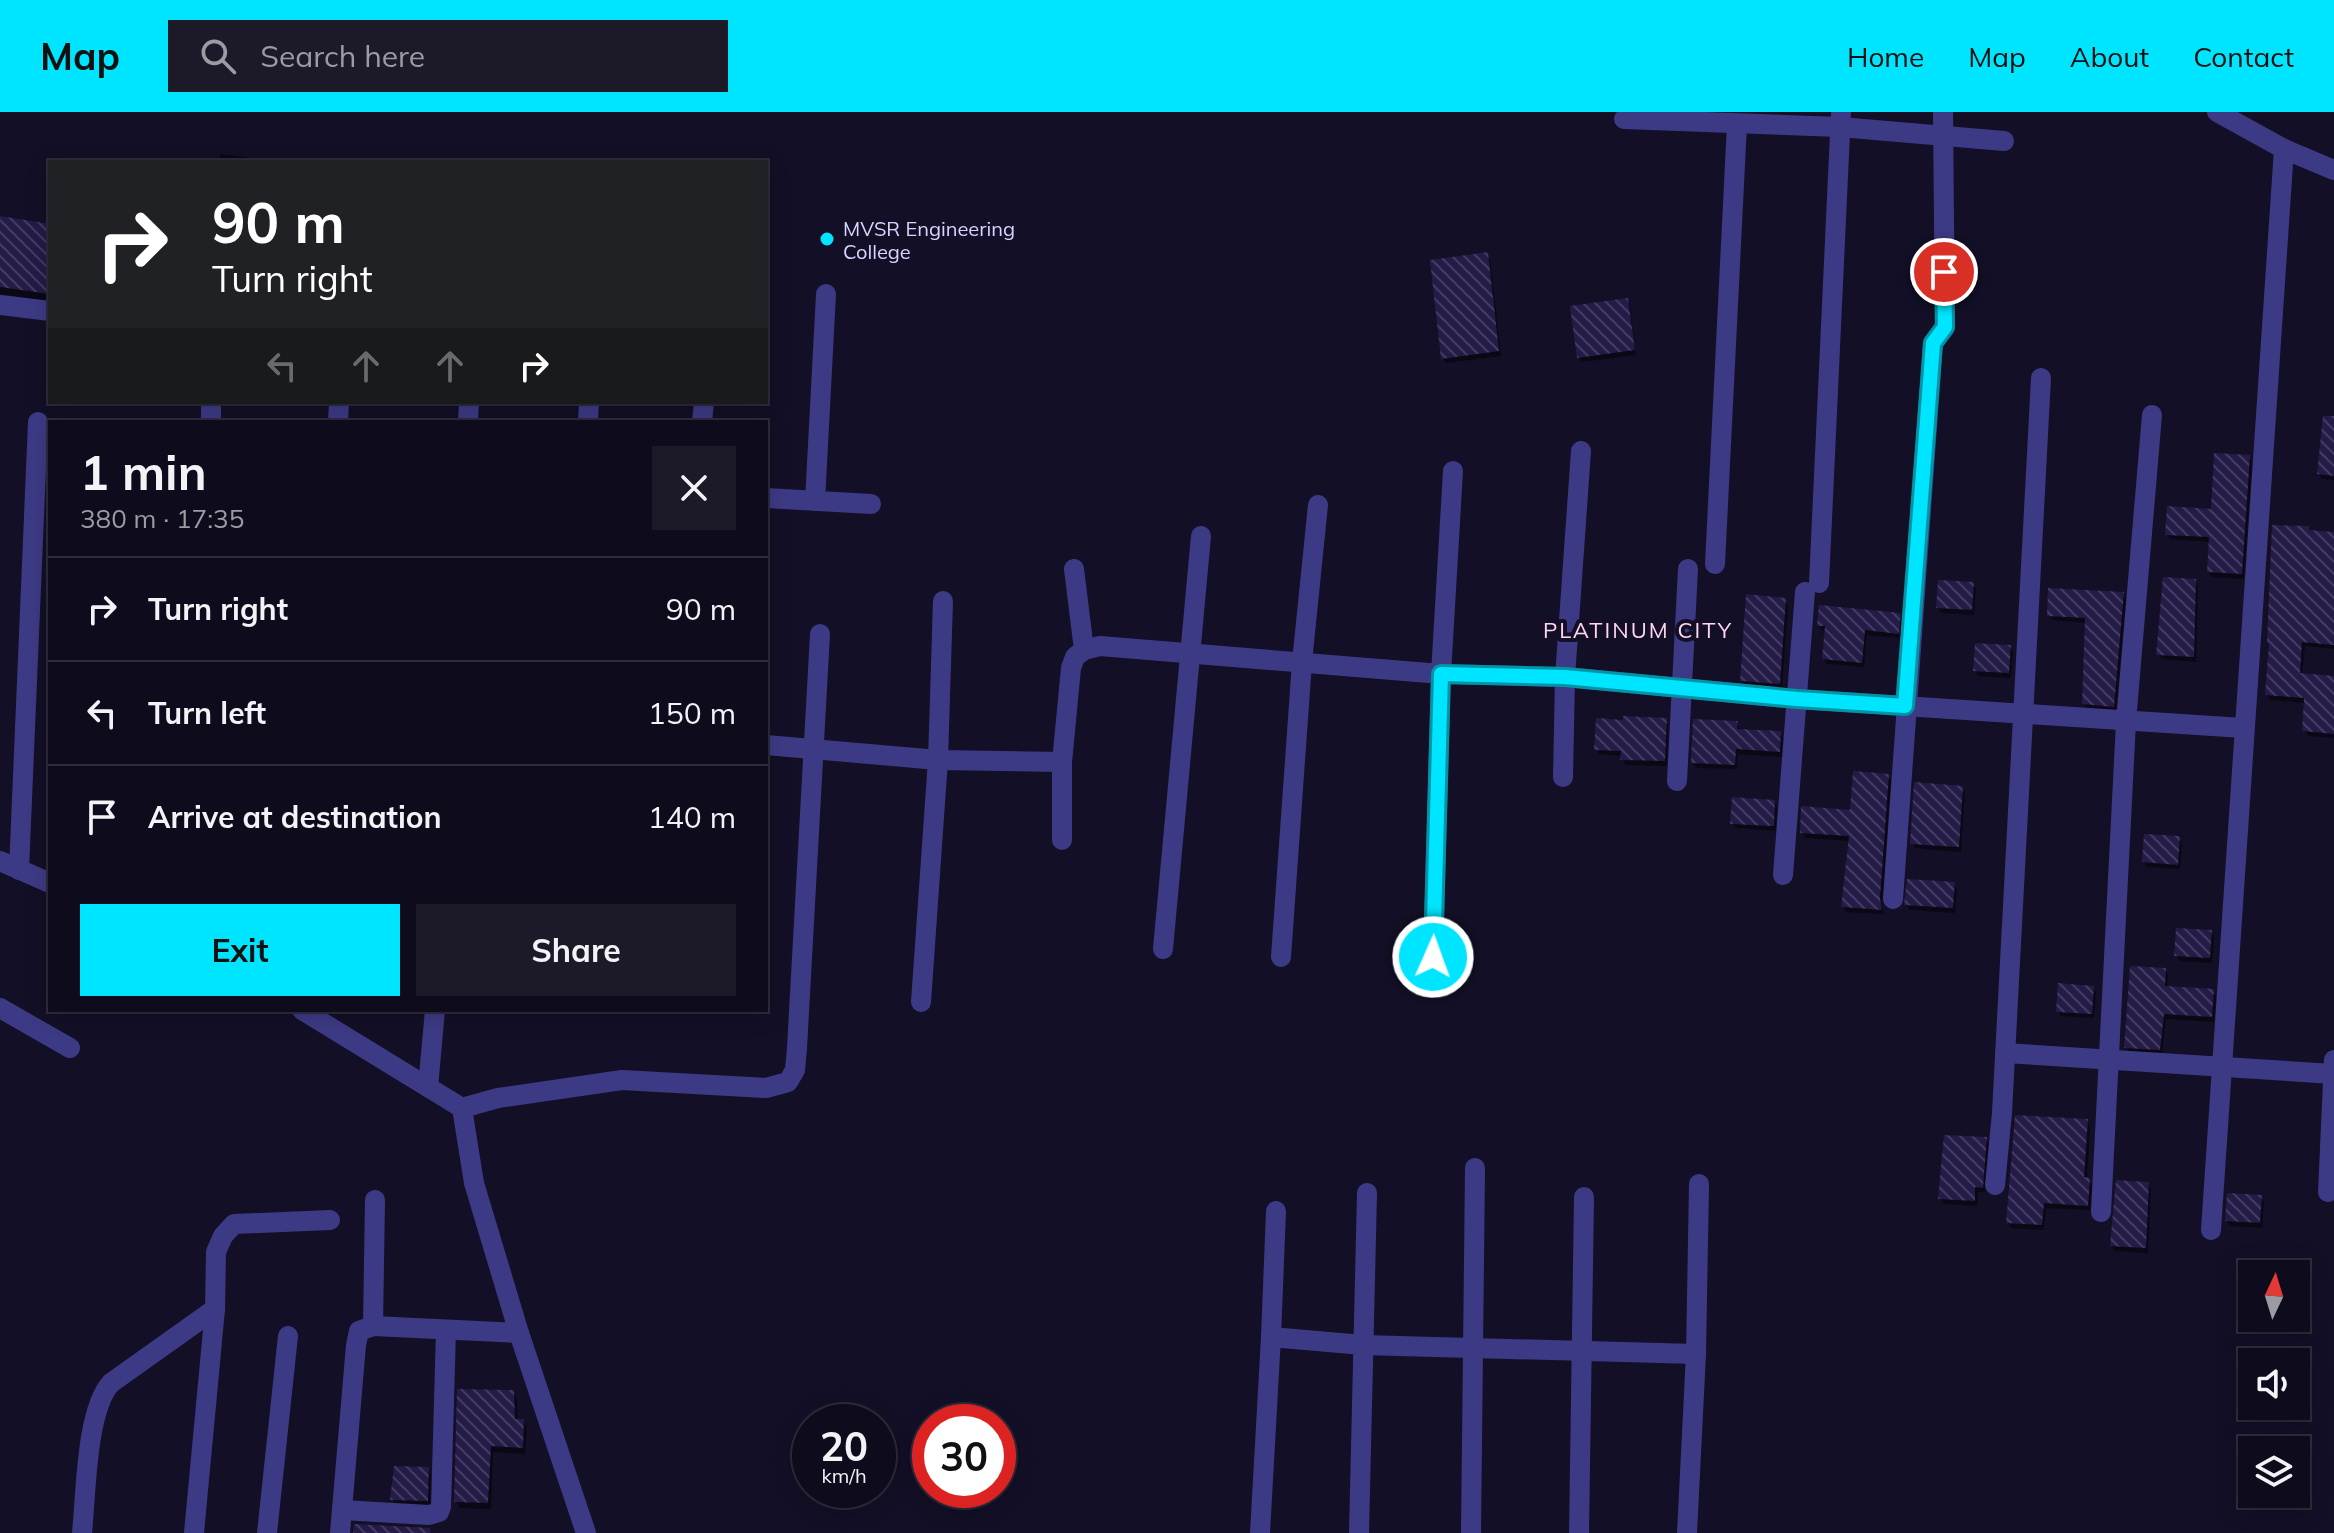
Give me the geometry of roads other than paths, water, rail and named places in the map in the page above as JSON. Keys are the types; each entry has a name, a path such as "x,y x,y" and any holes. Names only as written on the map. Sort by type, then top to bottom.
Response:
{"street":[{"path":"1893,899 1933,343 1945,327 1943,112"},
{"path":"2217,112 2284,149 2334,170"},
{"path":"1624,119 1737,124 1841,119 2004,141"},
{"path":"1783,875 1797,699 1812,588 1841,119"},
{"path":"1715,564 1737,124"},
{"path":"2211,1230 2284,149"},
{"path":"815,501 826,294"},
{"path":"0,305 48,311"},
{"path":"1995,1185 2005,1053 2041,378"},
{"path":"2101,1212 2126,722 2152,415"},
{"path":"19,870 38,422"},
{"path":"1563,777 1565,677 1581,451"},
{"path":"1433,957 1441,674 1453,471"},
{"path":"768,498 871,504"},
{"path":"1281,957 1302,662 1318,505"},
{"path":"1163,949 1201,536"},
{"path":"1074,569 1084,650"},
{"path":"1677,781 1688,569"},
{"path":"921,1002 938,760 943,601"},
{"path":"311,1012 462,1108 498,1098 622,1080 766,1088 788,1082 795,1070 797,1048 820,634"},
{"path":"1062,840 1062,762 1071,668 1075,657 1084,650 1100,646 1441,674 1565,677 1797,699 2243,728"},
{"path":"768,745 938,760 1062,762"},
{"path":"0,861 48,882"},
{"path":"0,1008 70,1048"},
{"path":"428,1087 435,1012"},
{"path":"2005,1053 2334,1074"},
{"path":"2328,1192 2334,1060"},
{"path":"462,1108 474,1183 519,1333 586,1533"},
{"path":"1471,1533 1475,1168"},
{"path":"1687,1533 1696,1354 1699,1184"},
{"path":"1359,1533 1367,1193"},
{"path":"1579,1533 1584,1197"},
{"path":"373,1326 375,1200"},
{"path":"1260,1533 1276,1211"},
{"path":"194,1533 215,1309 216,1252 223,1236 234,1224 330,1220"},
{"path":"82,1533 93,1427 103,1392 111,1383 215,1309"},
{"path":"340,1533 359,1331 373,1326 519,1333"},
{"path":"342,1510 429,1515 439,1512 446,1330"},
{"path":"267,1533 288,1336"},
{"path":"1271,1337 1363,1345 1696,1354"}],"place":[{"name":"MVSR Engineering College","path":"827,239"}],"district":[{"name":"PLATINUM CITY","path":"1638,630"}]}
